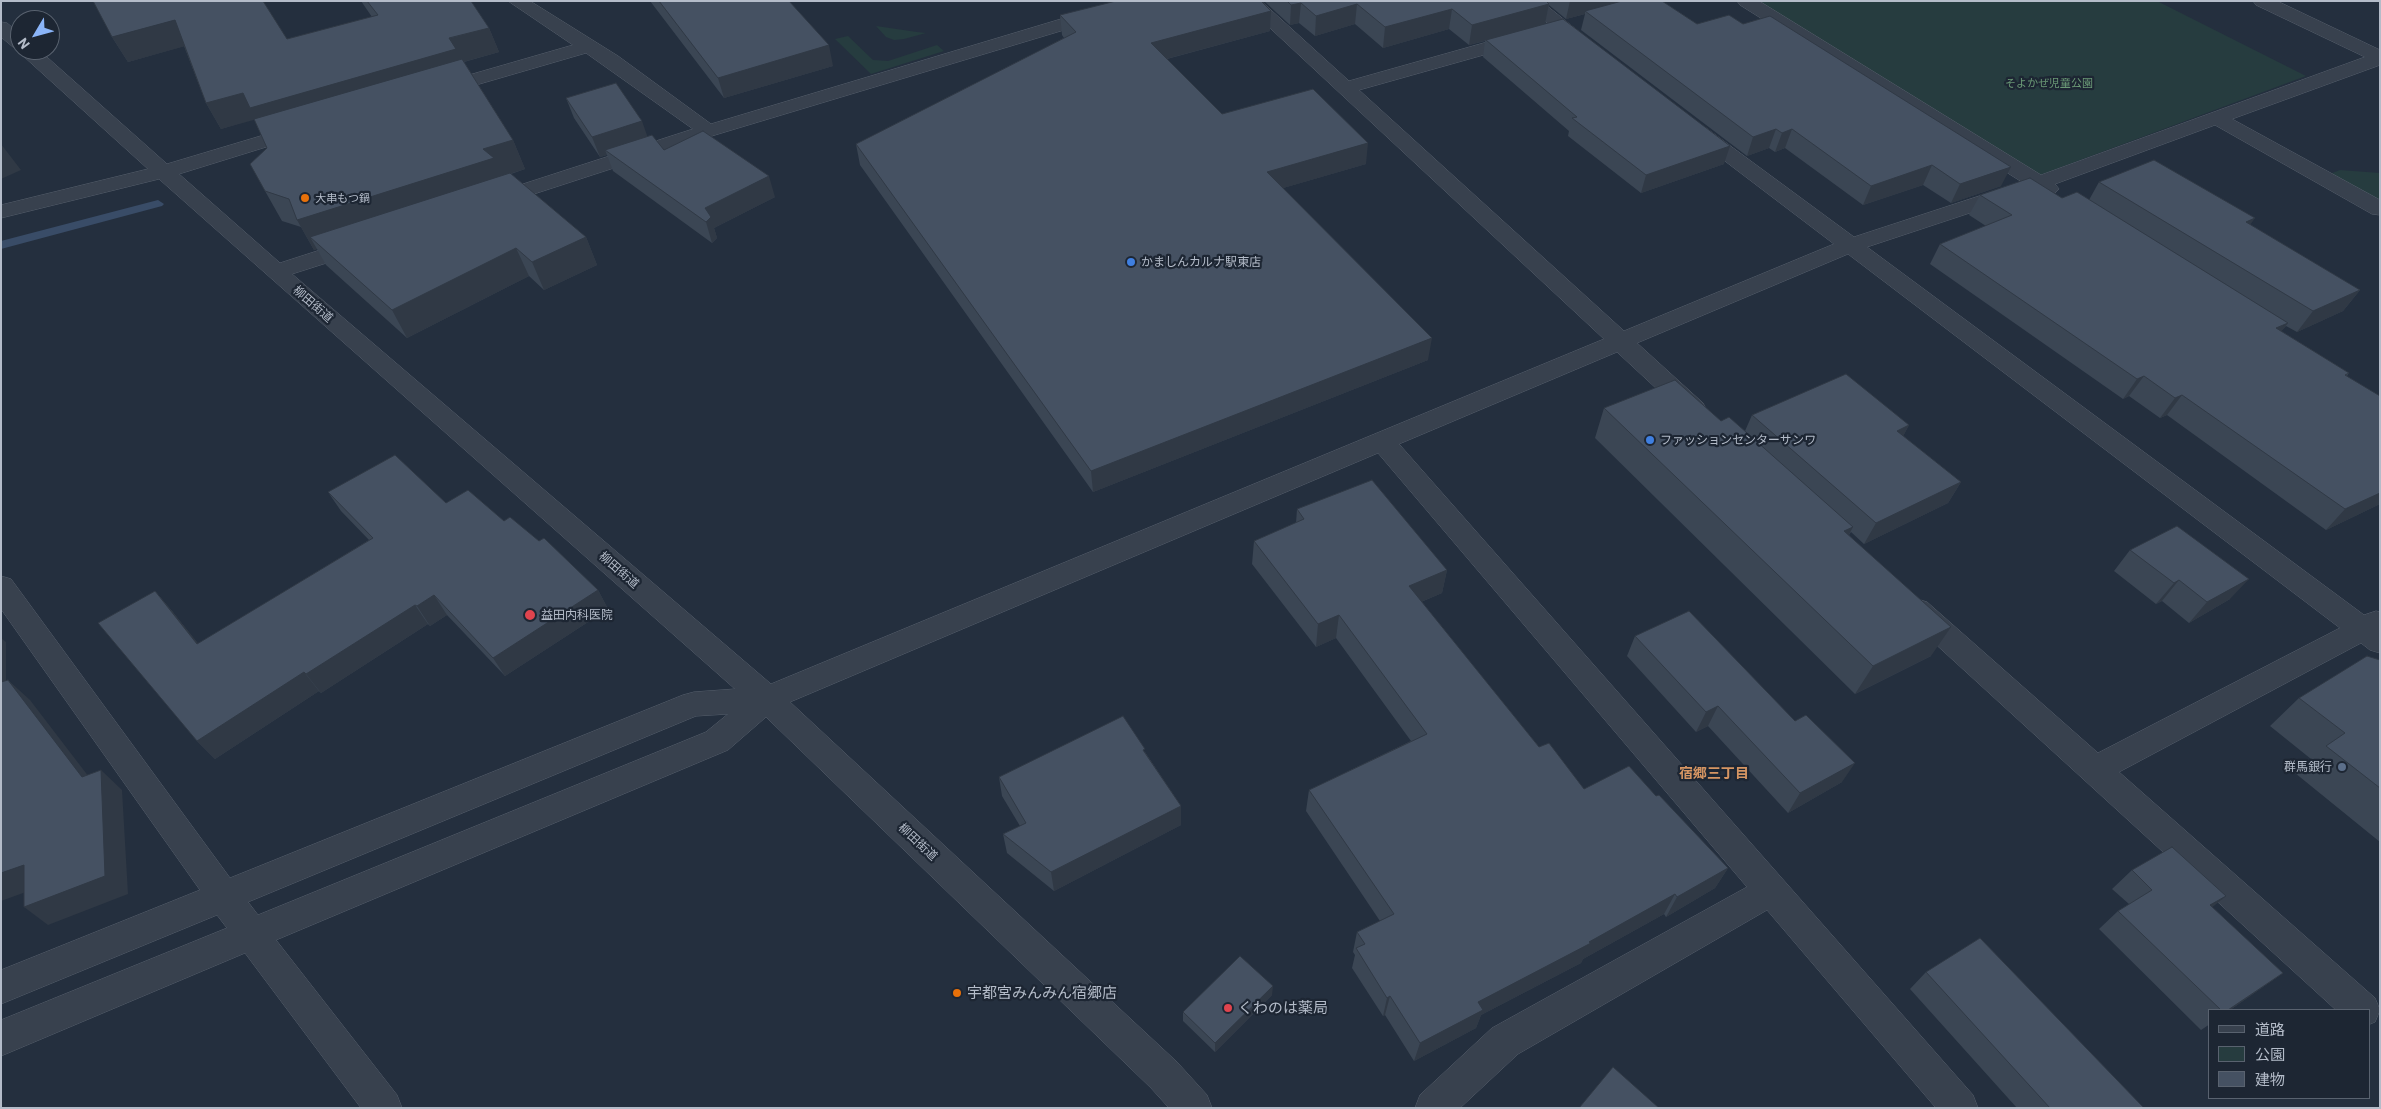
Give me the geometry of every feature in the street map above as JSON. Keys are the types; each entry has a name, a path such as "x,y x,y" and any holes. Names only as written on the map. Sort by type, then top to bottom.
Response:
{"street":[{"path":"518,1 588,46 708,130"},
{"path":"473,207 708,130 1141,1"},
{"path":"1250,1 1708,422"},
{"path":"1529,1 1556,29 1602,57"},
{"path":"1746,1 2064,199"},
{"path":"2262,1 2380,58"},
{"path":"1345,88 1556,29"},
{"path":"418,96 588,46"},
{"path":"1,987 694,704 767,698 1848,246 2038,183 2380,58"},
{"name":"柳田街道","path":"39,60 276,272 767,698 1164,1075 1194,1108"},
{"path":"1681,118 1848,246 2374,631 2095,770"},
{"path":"2216,118 2380,209"},
{"path":"1,212 165,171 315,126"},
{"path":"276,272 370,241"},
{"path":"1382,440 1960,1108"},
{"path":"1902,596 2361,1009"},
{"path":"6,603 224,895 251,934 384,1108"},
{"path":"1,1038 717,742 767,698"},
{"path":"1433,1108 1505,1041 1772,890"}],"green space":[{"name":"そよかぜ児童公園","path":"1757,1 2157,1 2306,76 2040,175"},
{"path":"876,26 926,33 894,40 886,37"},
{"path":"848,36 873,60 888,61 937,45 944,51 871,74 835,39"},
{"path":"2340,170 2380,173 2380,201 2330,174"}],"building":[{"path":"93,1 263,1 287,39 378,15 367,1 471,1 489,28 449,38 456,49 250,108 243,93 206,103 175,20 112,37"},
{"path":"659,1 789,1 829,45 718,78"},
{"name":"かましんカルナ駅東店","path":"1116,1 1261,1 1271,11 1151,43 1222,114 1313,89 1368,143 1267,172 1432,338 1091,471 856,144 1076,32 1060,15"},
{"path":"1287,1 1546,1 1549,4 1472,25 1452,9 1385,27 1357,4 1316,16 1301,3 1291,5"},
{"path":"1622,1 1662,1 1697,24 1729,15 1743,24 1770,16 2011,167 1960,184 1932,165 1871,186 1792,129 1782,133 1776,129 1753,137 1585,11"},
{"path":"1563,19 1730,146 1646,175 1572,118 1577,117 1486,40"},
{"path":"462,59 513,140 483,149 494,158 297,220 289,199 265,191 250,164 267,148 254,119"},
{"path":"616,83 642,121 592,137 566,98"},
{"path":"703,131 769,176 705,208 711,217 706,222 605,150 652,135 664,150"},
{"path":"2154,160 2255,218 2246,222 2360,290 2313,311 2099,182"},
{"path":"510,173 586,237 532,262 516,248 392,310 310,237"},
{"path":"2030,178 2062,198 2077,192 2288,323 2276,328 2349,373 2345,375 2380,396 2380,493 2345,509 2182,395 2175,398 2144,376 2137,379 1940,244 2012,215 1980,195"},
{"path":"1846,374 1909,425 1897,431 1961,482 1876,523 1752,415"},
{"path":"1675,380 1721,421 1729,417 1853,527 1844,531 1951,627 1873,666 1604,408"},
{"path":"395,455 446,503 468,490 504,521 510,517 539,541 544,538 598,590 493,658 434,595 306,674 304,672 197,741 98,623 155,591 197,644 373,538 328,492"},
{"path":"1372,480 1447,570 1409,586 1539,747 1549,743 1584,789 1629,766 1656,796 1659,795 1728,868 1677,897 1675,894 1589,942 1591,943 1478,1002 1483,1010 1420,1043 1390,996 1387,998 1356,948 1365,944 1357,932 1394,914 1309,790 1427,734 1339,615 1318,624 1254,541 1304,519 1297,509"},
{"path":"2177,526 2249,579 2207,602 2179,580 2174,583 2130,550"},
{"path":"1689,611 1795,721 1806,715 1855,763 1800,793 1718,706 1706,712 1635,636"},
{"path":"2367,656 2380,660 2380,788 2326,746 2345,733 2299,698"},
{"path":"8,680 82,777 101,770 105,876 24,907 24,865 1,873 1,682"},
{"path":"1123,716 1145,749 1143,750 1181,806 1051,872 1003,834 1026,823 999,777"},
{"path":"2172,847 2226,896 2210,905 2283,973 2229,1009 2220,1009 2118,911 2152,890 2132,870"},
{"path":"1980,938 2144,1108 2050,1108 1926,972"},
{"path":"1240,956 1273,986 1215,1043 1183,1012"},
{"path":"1613,1067 1659,1108 1579,1108"}],"waterway":[{"path":"1,245 158,204"}],"place":[{"name":"大串もつ鍋","path":"305,198"},
{"name":"かましんカルナ駅東店","path":"1131,262"},
{"name":"ファッションセンターサンワ","path":"1650,440"},
{"name":"益田内科医院","path":"530,615"},
{"name":"群馬銀行","path":"2342,767"},
{"name":"宇都宮みんみん宿郷店","path":"957,993"},
{"name":"くわのは薬局","path":"1228,1008"}],"district":[{"name":"宿郷三丁目","path":"1714,773"}]}
